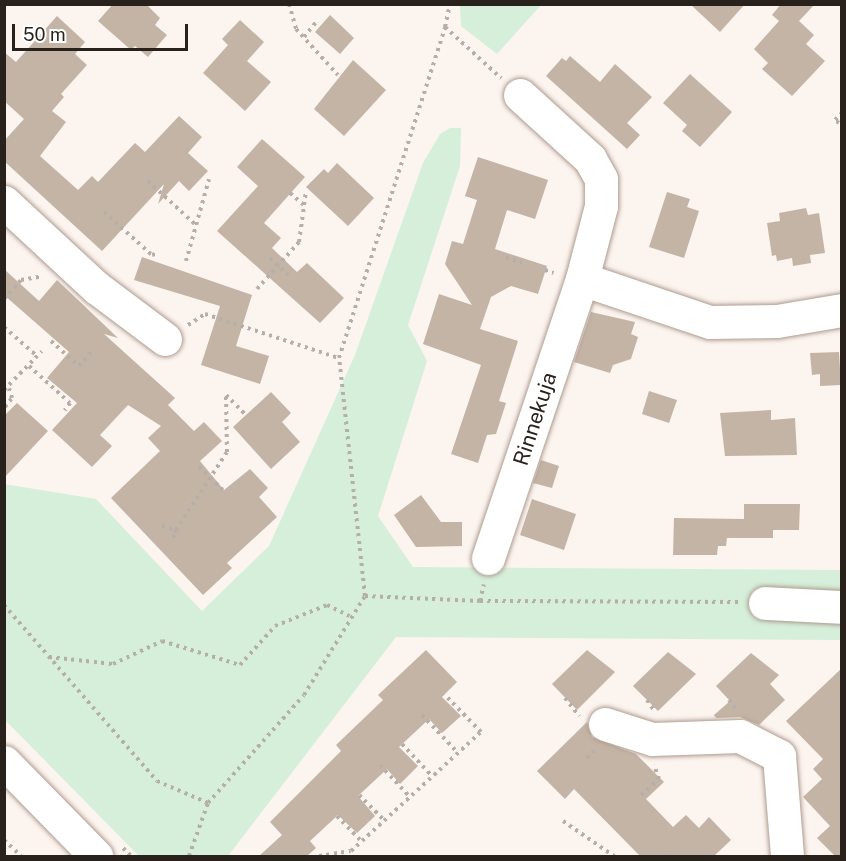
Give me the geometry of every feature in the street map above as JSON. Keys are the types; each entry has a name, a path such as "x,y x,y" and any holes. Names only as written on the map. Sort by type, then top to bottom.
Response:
{"street":[{"name":"Rinnekuja","path":"488,558 582,279 601,206 601,179 590,159 520,95"},
{"path":"4,202 97,288 165,339"},
{"path":"582,279 710,322 777,321 842,310"},
{"path":"765,603 842,607"},
{"path":"605,724 652,739 740,736 779,756 787,856"},
{"path":"4,762 109,851"}],"path":[{"path":"289,4 296,29 338,75"},
{"path":"189,856 208,803 304,695 350,616 365,596 339,358 445,27 450,4"},
{"path":"304,37 316,22"},
{"path":"445,27 520,95"},
{"path":"839,123 835,120 842,113"},
{"path":"186,261 209,179"},
{"path":"148,181 197,226"},
{"path":"257,289 299,242 306,191"},
{"path":"290,193 304,205"},
{"path":"104,212 153,255 158,253"},
{"path":"506,257 522,262"},
{"path":"270,258 288,275"},
{"path":"4,299 21,280 41,277"},
{"path":"165,339 205,314 339,358"},
{"path":"4,327 38,357"},
{"path":"51,341 79,366 92,351"},
{"path":"6,407 12,398 7,389 42,351"},
{"path":"29,366 70,403 64,410"},
{"path":"178,542 173,535 229,444 226,395 246,415"},
{"path":"199,466 223,490"},
{"path":"162,526 176,530"},
{"path":"365,596 480,601 765,603"},
{"path":"4,605 157,781 208,803"},
{"path":"49,657 113,664 162,641 240,665 275,626 327,605 350,616"},
{"path":"319,856 344,854 361,841 481,732 444,694"},
{"path":"422,715 458,753"},
{"path":"642,795 659,779 654,770 652,739"},
{"path":"402,744 432,776"},
{"path":"380,765 410,797"},
{"path":"359,795 384,820"},
{"path":"337,816 361,841"},
{"path":"563,821 614,856"},
{"path":"4,840 21,856"},
{"path":"109,851 131,856"}],"green space":[{"path":"460,4 541,5 497,54 461,26"},
{"path":"450,128 461,128 460,166 408,325 427,361 378,516 413,567 841,570 841,640 396,637 228,856 139,856 5,720 4,484 96,499 202,611 269,546 355,355 423,163 440,134"}],"building":[{"path":"113,4 146,4 160,18 155,25 167,35 148,57 135,46 131,50 98,21"},
{"path":"690,4 745,4 720,32"},
{"path":"781,4 815,4 799,21 814,35 806,44 825,61 792,96 762,69 768,63 754,49 779,21 772,15"},
{"path":"330,15 354,38 340,54 315,32"},
{"path":"57,16 85,42 75,54 87,65 61,94 64,97 52,111 66,122 40,156 78,190 92,176 98,182 135,143 145,152 179,116 202,137 188,153 208,171 189,191 179,181 158,204 164,184 102,251 4,161 4,141 24,119 4,101 4,52 16,62"},
{"path":"240,20 264,42 247,61 271,82 245,111 203,73 228,45 222,39"},
{"path":"570,56 600,82 615,64 652,97 627,123 640,135 627,149 546,76 562,58 566,61"},
{"path":"353,60 386,90 344,136 314,109"},
{"path":"690,74 732,112 700,147 682,131 687,125 663,103"},
{"path":"262,139 305,177 264,223 281,238 272,248 297,272 307,263 344,298 320,323 217,231 258,186 237,167"},
{"path":"478,157 548,180 535,219 507,210 495,249 547,266 538,294 511,286 491,297 480,329 518,341 499,401 506,403 496,434 487,435 478,463 451,454 481,365 423,344 439,294 472,305 445,264 452,241 463,244 477,200 465,196"},
{"path":"337,163 374,198 348,226 306,187 324,169 328,173"},
{"path":"667,192 690,199 687,207 699,211 684,258 649,247"},
{"path":"806,208 808,215 819,213 825,253 810,255 811,263 793,266 792,258 777,261 776,255 772,256 767,223 780,221 779,213"},
{"path":"142,257 252,295 236,346 269,356 260,384 201,365 220,306 134,280"},
{"path":"4,269 39,301 57,280 118,338 104,334 175,398 168,405 194,431 204,422 222,441 200,461 224,490 250,469 268,488 259,497 277,517 227,563 232,568 203,595 111,498 160,451 148,438 161,426 128,405 100,435 112,446 92,467 52,430 77,403 47,378 69,352 4,295"},
{"path":"591,312 635,322 631,334 638,337 631,359 613,365 610,373 574,362"},
{"path":"839,352 841,385 820,386 820,374 812,375 810,353"},
{"path":"649,391 677,400 669,423 642,414"},
{"path":"271,392 291,413 282,422 300,442 271,469 233,427"},
{"path":"17,403 48,431 4,478 4,416"},
{"path":"771,410 771,420 795,418 797,455 725,456 720,413"},
{"path":"541,460 559,466 552,488 533,483"},
{"path":"421,495 441,522 462,522 462,546 416,547 394,515"},
{"path":"532,499 576,514 564,550 520,535"},
{"path":"744,504 800,504 799,530 773,530 773,538 727,538 726,546 718,546 717,555 673,555 674,518 744,519"},
{"path":"426,650 457,682 442,697 461,716 442,733 429,719 399,747 418,766 400,784 387,769 358,796 375,816 357,833 338,815 310,841 316,848 307,856 259,856 282,835 270,822 341,751 336,745 383,700 378,695"},
{"path":"587,650 615,672 577,710 552,684"},
{"path":"668,652 696,674 658,711 633,686"},
{"path":"751,653 779,675 770,684 785,700 759,725 740,717 716,718 714,715 730,701 716,686"},
{"path":"842,668 842,856 835,856 817,838 830,826 803,797 822,779 813,769 823,759 786,721"},
{"path":"587,722 592,737 636,754 664,782 646,799 673,827 686,815 699,828 709,817 731,840 714,856 640,856 574,789 565,799 537,771"}]}
